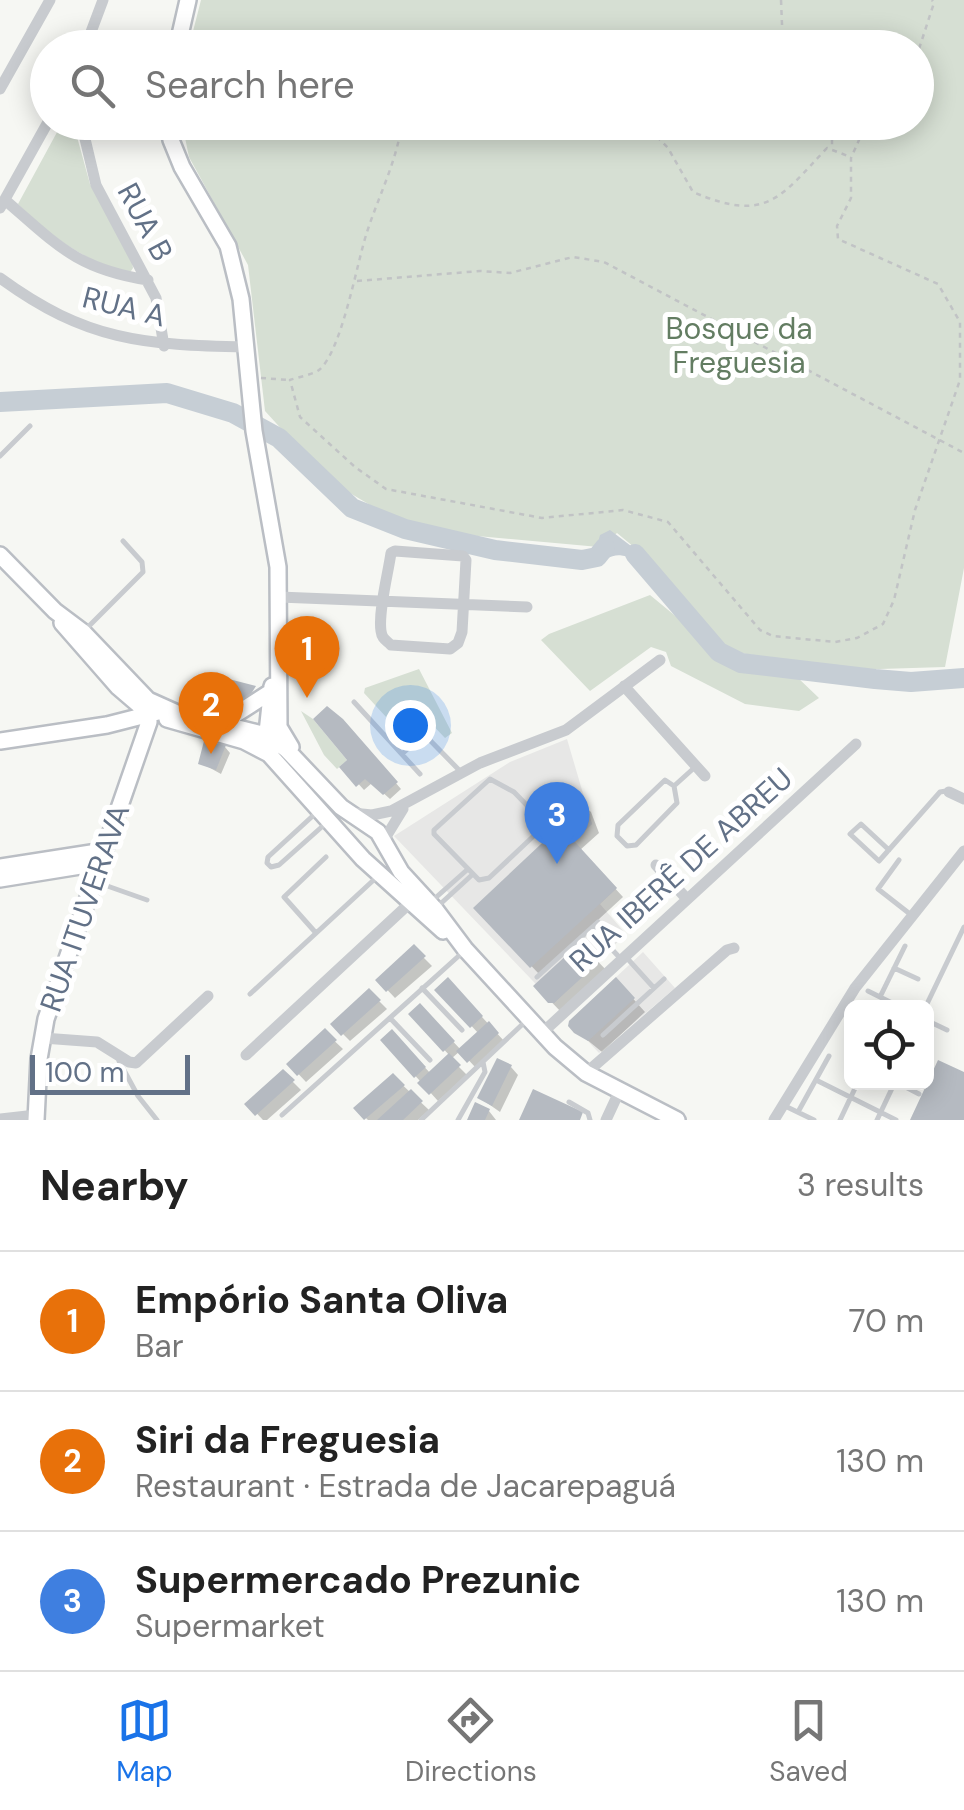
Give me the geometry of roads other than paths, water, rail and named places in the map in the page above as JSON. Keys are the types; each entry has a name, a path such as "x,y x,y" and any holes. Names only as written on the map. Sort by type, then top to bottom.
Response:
{"main road":[{"path":"181,30 188,0"},
{"path":"173,140 182,168 228,246 236,268 248,347 254,431 278,567 279,727 297,760"},
{"path":"0,555 55,611 82,632 149,707"},
{"path":"55,611 74,640 118,687 149,707 199,730"},
{"path":"276,673 269,693 266,735 275,760 380,874 465,949"},
{"path":"107,726 125,710 118,687"},
{"path":"216,722 230,718 269,693"},
{"path":"107,726 149,707 266,735 297,760 346,812 374,828 394,863 542,1033 586,1072 677,1120"},
{"name":"RUA ITUVERAVA","path":"36,1117 43,1038 138,752 149,707"},
{"path":"0,741 107,726 130,734 138,752"},
{"path":"138,752 146,737 172,726 244,741 275,760"},
{"path":"324,815 366,850 378,849 384,840"},
{"path":"0,867 101,857"},
{"path":"0,879 101,857"}],"street":[{"path":"33,30 50,0"},
{"path":"93,30 104,0"},
{"path":"0,90 30,36"},
{"path":"38,140 2,204 81,261 102,271 148,280"},
{"name":"RUA B","path":"85,140 96,185 148,280 160,314 164,346"},
{"name":"RUA A","path":"0,278 49,312 124,338 164,346 248,347"},
{"path":"391,553 463,556 467,565 462,632 458,643 450,649 391,645 381,632 384,600 391,553"},
{"path":"279,597 527,606"},
{"path":"346,812 381,814 461,772 566,730 660,660"},
{"path":"624,686 700,771"},
{"name":"RUA IBERÊ DE ABREU","path":"542,1033 856,744"},
{"path":"949,792 964,799"},
{"path":"384,840 409,802"},
{"path":"774,1120 855,988 964,851"},
{"path":"656,864 686,898"},
{"path":"246,1055 411,902"},
{"path":"586,1072 734,948"},
{"path":"43,1038 98,1042 136,1064 208,996"},
{"path":"606,1120 620,1092"},
{"path":"0,1119 36,1117"}],"lane":[{"path":"0,456 30,426"},
{"path":"82,632 143,572 142,562 123,540"},
{"path":"354,702 420,774"},
{"path":"417,726 461,772"},
{"path":"402,754 424,734"},
{"path":"674,786 700,771"},
{"path":"490,779 514,792 544,823 490,878 479,880 470,872 434,830 490,779"},
{"path":"665,780 674,786 677,803 636,845 627,846 617,836 618,825 665,780"},
{"path":"889,850 861,824 850,834 879,861 889,850 940,792 949,792"},
{"path":"324,815 279,865 271,867 267,863 268,857 324,815"},
{"path":"316,933 284,897 326,857"},
{"path":"899,860 878,888 912,916"},
{"path":"432,906 470,872"},
{"path":"250,994 380,874"},
{"path":"93,881 147,900"},
{"path":"537,977 594,925 654,988"},
{"path":"928,1000 964,927"},
{"path":"880,996 905,946"},
{"path":"282,1115 465,949"},
{"path":"894,968 918,980"},
{"path":"603,1035 664,979"},
{"path":"422,988 462,1030"},
{"path":"868,991 887,1000"},
{"path":"390,1018 430,1060"},
{"path":"421,1120 528,1018"},
{"path":"934,1024 946,1030"},
{"path":"113,1050 138,1096 157,1120"},
{"path":"798,1112 830,1056"},
{"path":"458,1120 483,1077 484,1062"},
{"path":"816,1080 896,1120"},
{"path":"840,1120 854,1090"},
{"path":"877,1120 891,1090"},
{"path":"912,1090 920,1094"},
{"path":"569,1102 588,1113 590,1120"},
{"path":"784,1105 814,1120"}],"waterway":[{"path":"0,402 167,393 233,413 279,438 352,508 405,529 495,550 582,560 597,557 605,547"},
{"path":"635,554 719,652 741,663 911,682 964,678"}],"place":[{"name":"Empório Santa Oliva","path":"307,698"},
{"name":"Siri da Freguesia","path":"211,754"},
{"name":"Supermercado Prezunic","path":"557,864"}],"park label":[{"name":"Bosque da Freguesia","path":"739,346"}]}
